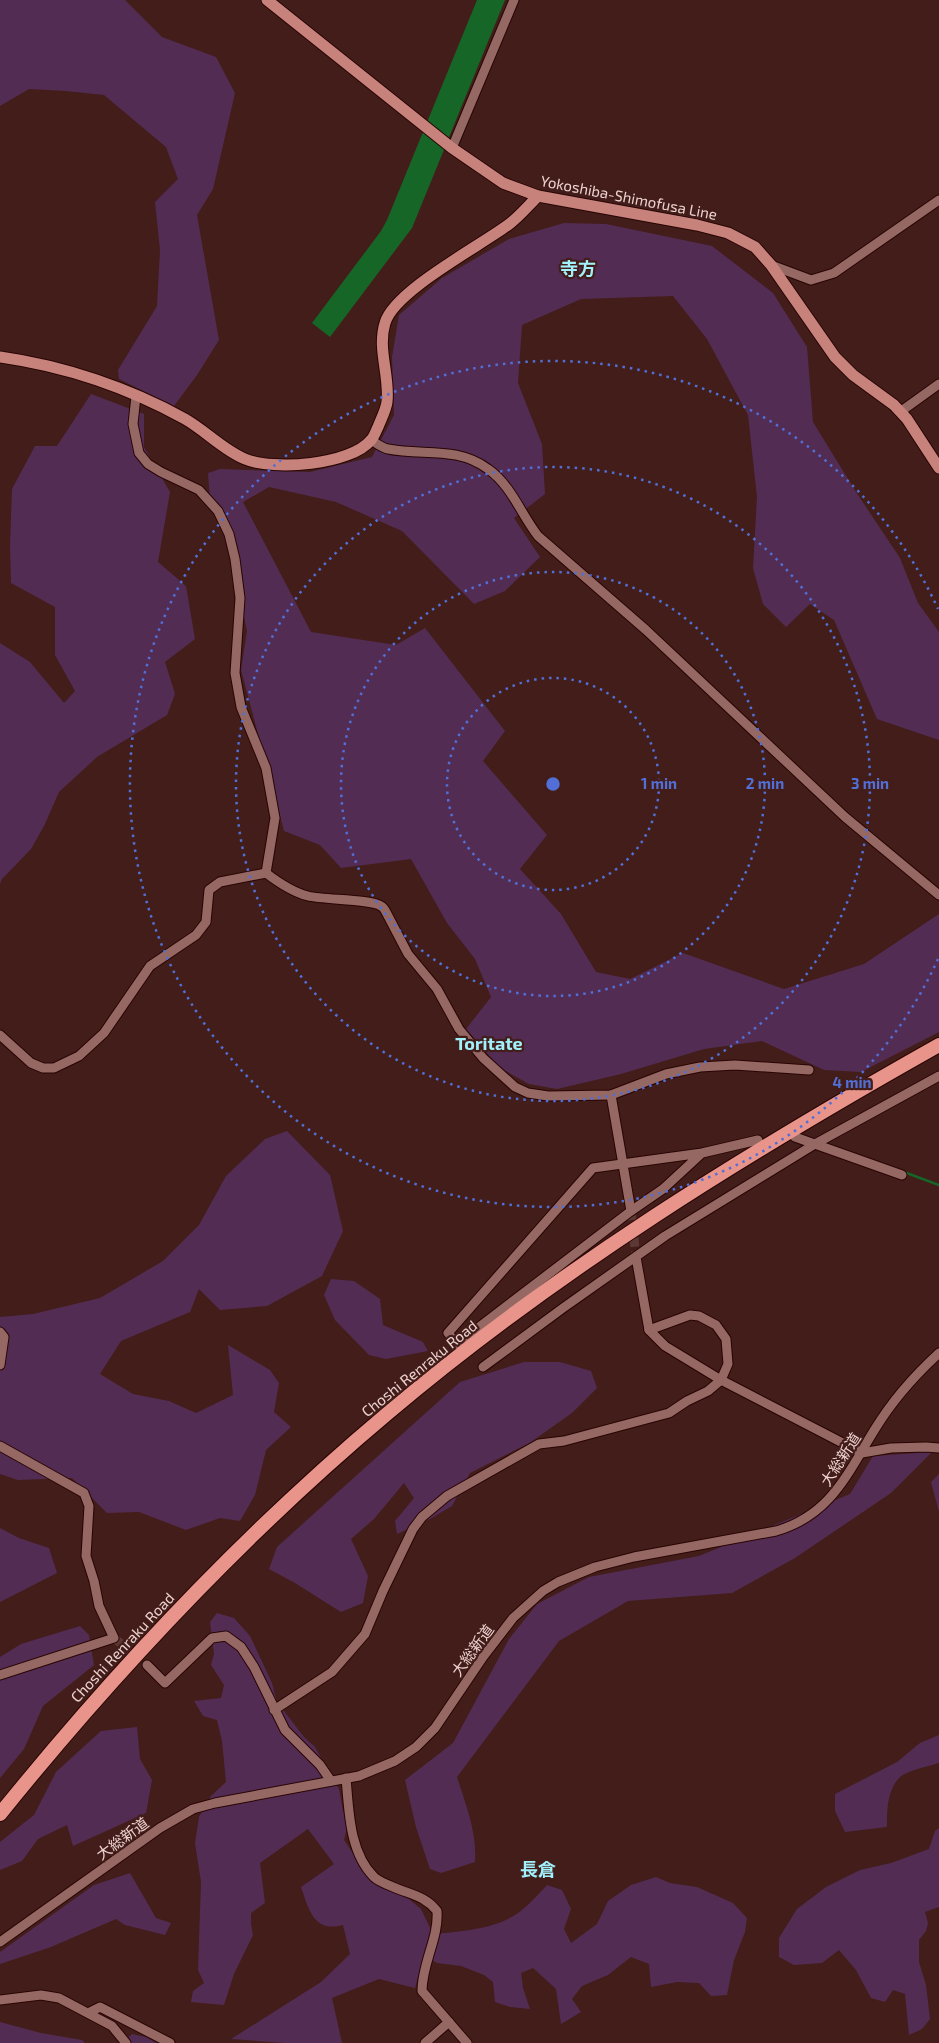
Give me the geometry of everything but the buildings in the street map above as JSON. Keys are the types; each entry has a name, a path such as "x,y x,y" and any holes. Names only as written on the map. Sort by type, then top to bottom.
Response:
{"highway":[{"name":"Choshi Renraku Road","path":"0,1814 120,1671 198,1588 299,1491 388,1412 515,1313 678,1200 939,1045"}],"main road":[{"name":"Yokoshiba-Shimofusa Line","path":"267,0 452,148 503,183 538,196 697,225 728,233 755,247 771,265 835,357 853,375 884,396 900,412 939,468"},
{"path":"0,357 30,361 71,371 158,405 193,424 245,459 271,465 293,466 344,456 371,440 387,402 383,346 385,322 397,303 436,273 509,224 538,196"}],"street":[{"path":"452,148 514,0"},
{"path":"771,265 811,280 834,273 939,200"},
{"path":"900,412 939,384"},
{"path":"136,396 133,424 139,453 148,464 199,490 218,510 229,534 235,560 240,598 235,673 241,707 266,768 275,818 266,873"},
{"path":"371,440 387,449 455,453 488,468 505,485 538,536 646,630 845,817 939,895"},
{"path":"0,1035 31,1063 43,1068 54,1068 79,1056 104,1033 150,966 196,935 206,922 209,890 220,882 266,873 296,892 308,896 334,900 372,902 381,906 408,954 437,989 459,1029 483,1058 515,1086 528,1093 548,1096 611,1095 666,1074 700,1067 734,1065 809,1070"},
{"path":"483,1367 562,1308 665,1236 814,1144 939,1076"},
{"path":"611,1095 631,1211"},
{"path":"792,1133 814,1144 902,1175"},
{"path":"702,1153 663,1189 631,1211 457,1344 448,1333 593,1168 623,1162 702,1153 758,1140"},
{"path":"636,1257 648,1330 665,1346 721,1380 862,1453 891,1448 926,1446 939,1448"},
{"path":"274,1710 332,1672 365,1634 383,1591 413,1529 422,1517 447,1496 539,1444 573,1439 628,1423 669,1414 687,1401 708,1391 721,1380 728,1364 726,1339 716,1325 699,1316 690,1315 648,1330"},
{"path":"0,1332 4,1337 0,1365"},
{"name":"大総新道","path":"0,1942 160,1828 193,1809 215,1803 359,1776 395,1762 416,1747 435,1728 483,1657 513,1618 543,1590 558,1582 595,1567 634,1557 776,1531 792,1526 810,1515 834,1495 862,1453 875,1429 906,1386 939,1353"},
{"path":"0,1446 84,1493 90,1506 86,1556 99,1606 114,1638 0,1675"},
{"path":"147,1665 165,1683 212,1638 226,1636 241,1647 254,1667 285,1730 320,1765 331,1781"},
{"path":"346,1778 352,1832 362,1860 375,1878 398,1889 420,1896 428,1901 437,1911 438,1924 422,1978 422,1991 467,2043"},
{"path":"0,2000 41,1995 59,1998 112,2026 126,2043"},
{"path":"88,2014 100,2007 170,2043"},
{"path":"425,2043 449,2022"}],"shaded area":[{"path":"0,0 125,0 162,37 216,57 235,93 213,189 197,215 219,340 197,375 174,406 119,379 118,370 157,306 160,250 155,202 178,179 166,147 104,95 29,89 0,106"},
{"path":"477,0 505,0 412,228 330,337 312,323 381,231 387,220"},
{"path":"564,223 606,224 712,246 773,293 807,347 813,422 900,558 918,603 939,632 939,740 877,719 834,620 810,604 786,627 763,604 753,568 757,497 748,415 707,339 673,296 581,299 522,325 518,383 542,444 545,494 514,518 540,557 505,591 474,604 402,531 336,502 269,487 243,502 311,632 396,645 425,628 505,731 483,761 547,835 520,869 561,914 596,972 630,979 683,953 784,989 864,964 939,914 939,1032 861,1072 824,1070 762,1041 704,1049 621,1074 557,1089 529,1084 500,1068 466,1029 491,997 475,959 447,923 411,859 341,868 320,845 284,831 241,670 247,631 235,560 210,500 208,473 220,469 310,472 372,457 394,415 392,357 399,315 442,278 509,239"},
{"path":"91,394 144,414 144,447 170,492 158,562 186,586 195,639 165,662 175,694 167,715 97,757 59,792 44,826 31,849 2,879 0,884 0,643 30,662 64,703 75,691 55,655 55,607 11,583 12,489 35,446 57,446"},
{"path":"287,1131 330,1175 343,1231 322,1276 267,1306 220,1310 199,1289 190,1312 121,1341 100,1374 133,1394 169,1401 196,1413 233,1395 228,1345 270,1370 279,1383 274,1412 291,1427 266,1450 255,1495 240,1521 220,1518 186,1530 139,1512 107,1513 72,1478 18,1480 0,1474 0,1317 33,1314 100,1298 163,1261 199,1225 226,1176 265,1139"},
{"path":"331,1279 354,1281 380,1299 383,1325 423,1342 428,1351 386,1359 369,1355 335,1320 324,1295"},
{"path":"524,1362 560,1362 591,1371 597,1388 572,1413 531,1442 470,1473 452,1506 430,1519 397,1534 395,1521 414,1498 404,1483 374,1519 351,1539 368,1576 363,1603 341,1612 269,1569 277,1547 460,1382"},
{"path":"932,1452 891,1493 795,1558 732,1593 628,1601 559,1641 457,1777 473,1829 475,1862 441,1873 430,1869 416,1827 405,1780 453,1743 509,1639 537,1604 589,1577 699,1556 850,1494 873,1456"},
{"path":"939,1474 939,1512 931,1482"},
{"path":"0,1528 19,1538 49,1548 57,1573 0,1602"},
{"path":"217,1613 234,1618 250,1636 272,1683 277,1702 304,1737 315,1747 339,1789 343,1811 348,1824 344,1840 372,1882 403,1894 421,1909 433,1934 479,1928 506,1920 523,1909 547,1885 562,1890 571,1909 564,1929 571,1943 597,1924 608,1901 631,1885 656,1877 670,1883 697,1887 733,1903 747,1918 745,1932 734,1960 727,1995 711,1996 699,1983 677,1982 651,1987 649,1964 631,1957 608,1975 582,1986 572,1999 581,2012 561,2024 556,1989 533,1968 521,1973 523,1988 530,2009 510,2007 495,2002 493,1982 484,1975 461,1966 437,1963 424,1955 415,1988 379,1979 332,1998 342,2043 285,2043 231,2039 321,1982 350,1954 343,1925 333,1927 319,1923 310,1911 301,1887 334,1864 308,1829 260,1863 265,1903 251,1913 253,1935 234,1974 224,2005 191,2002 193,1991 204,1983 198,1970 201,1882 195,1843 199,1817 211,1796 226,1782 222,1741 217,1720 203,1716 194,1701 221,1698 224,1685 211,1665 214,1654 210,1622"},
{"path":"80,1626 89,1635 94,1665 43,1706 24,1749 0,1778 0,1657 21,1644"},
{"path":"137,1727 140,1759 152,1780 146,1813 73,1846 67,1825 38,1839 22,1861 0,1870 0,1842 34,1815 56,1772 101,1731"},
{"path":"939,1735 939,1763 906,1773 895,1783 890,1795 887,1827 845,1832 835,1811 835,1794 897,1762 920,1743"},
{"path":"939,1828 939,1907 925,1912 928,1923 926,1931 919,1940 919,1962 926,1985 930,2019 922,2029 909,2035 905,1994 893,1990 885,2002 871,1998 856,1970 839,1950 822,1963 794,1965 779,1957 779,1938 797,1909 826,1887 860,1870 891,1863 929,1849 935,1831"},
{"path":"130,1873 156,1918 171,1923 165,1935 125,1925 116,1919 51,1947 0,1964 0,1952 94,1885"},
{"path":"0,2022 41,2033 82,2040 85,2043 0,2043"},
{"path":"132,2034 146,2037 156,2043 122,2043"}],"waterway":[{"path":"904,1172 939,1185"}],"tunnel":[{"path":"631,1211 636,1257"},
{"path":"114,1638 147,1665"}],"district":[{"name":"寺方","path":"578,268"},
{"name":"Toritate","path":"489,1043"},
{"name":"長倉","path":"538,1869"}]}
